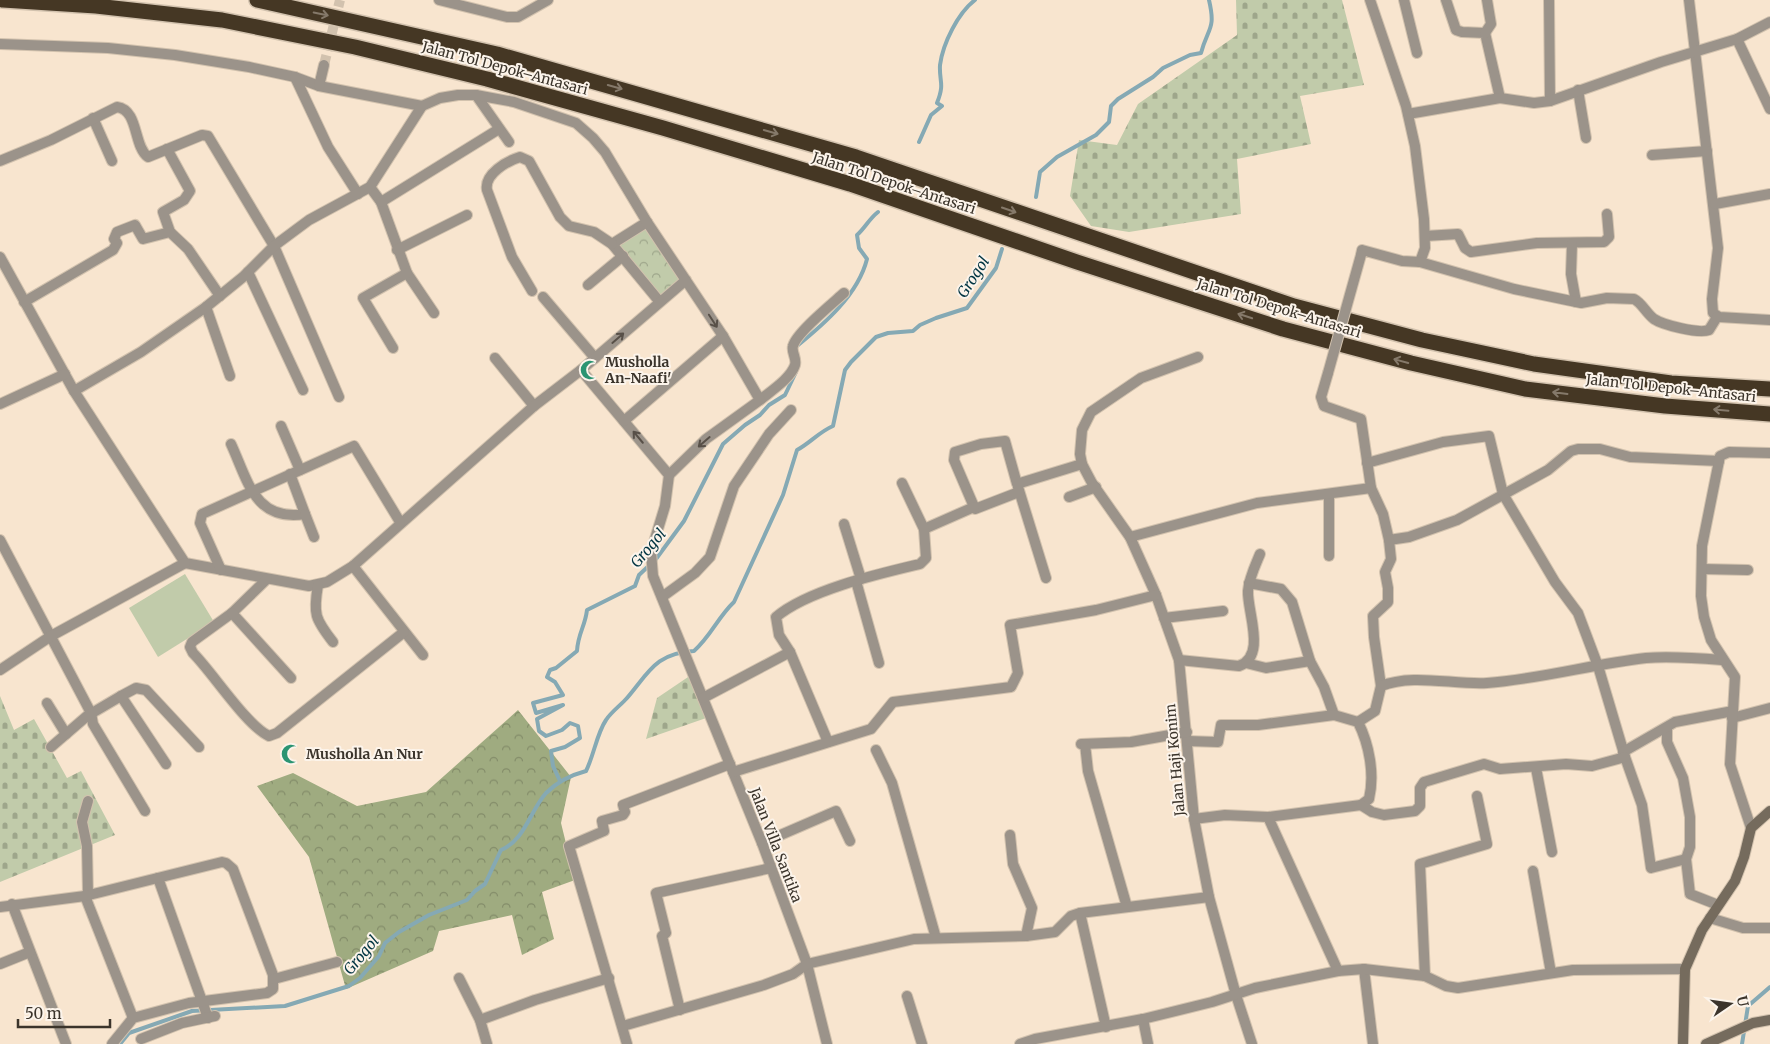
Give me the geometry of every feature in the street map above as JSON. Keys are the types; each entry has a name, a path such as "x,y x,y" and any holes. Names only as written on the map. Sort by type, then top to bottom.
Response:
{"highway":[{"name":"Jalan Tol Depok–Antasari","path":"3,0 96,6 222,20 355,47 487,79 654,125 831,178 1077,262 1283,329 1411,363 1526,389 1665,406 1770,414"},
{"name":"Jalan Tol Depok–Antasari","path":"257,0 497,54 856,157 1294,306 1413,337 1534,364 1671,383 1770,389"}],"street":[{"path":"439,0 507,17 518,17 548,0"},
{"path":"1370,0 1408,114 1416,155 1425,236 1425,248 1420,262"},
{"path":"1404,0 1417,53"},
{"path":"1446,0 1456,30 1485,33"},
{"path":"1485,33 1492,24 1487,0"},
{"path":"1549,0 1550,101"},
{"path":"1690,0 1694,51 1715,204 1718,248 1712,305 1713,313 1716,317"},
{"path":"1408,114 1500,98 1534,103 1550,101 1694,51 1737,39 1770,22"},
{"path":"1485,33 1500,98"},
{"path":"1737,39 1770,109"},
{"path":"0,44 108,48 175,54 295,77 319,86 422,106"},
{"path":"319,86 324,65"},
{"path":"295,77 328,147 358,194"},
{"path":"1578,90 1586,138"},
{"path":"74,391 141,352 206,307 248,272 274,246 309,220 370,187 422,106 440,98 458,94 476,95 514,102 576,123 605,152 647,222 723,336 760,400"},
{"path":"476,95 509,142"},
{"path":"0,161 52,140 93,118 120,107 129,116 146,156 152,156 202,135 208,136 274,246 340,397"},
{"path":"93,118 112,161"},
{"path":"380,202 499,129"},
{"path":"167,149 190,191 184,200 163,212 162,215 170,232 188,249 220,296"},
{"path":"1652,155 1707,152"},
{"path":"532,290 512,257 486,186 488,180 501,167 520,157 529,161 565,221 573,228 594,232 612,244 660,301"},
{"path":"370,187 380,202 407,273 434,313"},
{"path":"1715,204 1770,194"},
{"path":"1425,236 1455,233 1461,238 1465,248 1471,252 1538,243 1572,244 1606,241 1609,237 1607,214"},
{"path":"398,250 467,215"},
{"path":"612,244 647,222"},
{"path":"24,302 113,250 117,243 116,234 121,231 135,225 143,238 170,232"},
{"path":"1572,244 1571,274 1576,302"},
{"path":"1358,722 1375,711 1381,686 1373,616 1388,602 1385,572 1391,559 1389,540 1383,514 1371,488 1360,419 1324,406 1321,397 1362,250 1402,261 1420,262 1523,292 1552,295 1576,302 1611,298 1634,299 1652,317 1662,323 1701,332 1709,330 1716,317"},
{"path":"588,285 622,256"},
{"path":"0,257 74,391 185,563"},
{"path":"248,272 303,390"},
{"path":"393,348 363,298 407,273"},
{"path":"0,670 51,636 185,563 299,585 318,585 335,578 353,566 400,522 534,406 581,370 686,280"},
{"path":"581,370 668,475 706,439 760,400 792,371 795,363 792,347 794,343 815,319 844,293"},
{"path":"543,297 595,358"},
{"path":"206,307 230,376"},
{"path":"1716,317 1770,320"},
{"path":"624,421 723,336"},
{"path":"924,528 974,508 980,508 1018,488 1082,464 1080,446 1082,430 1091,412 1141,378 1198,357"},
{"path":"495,358 534,406"},
{"path":"0,404 65,374"},
{"path":"662,597 694,573 710,556 734,486 763,442 791,410"},
{"path":"281,426 300,470"},
{"path":"1367,463 1443,442 1488,436 1491,439 1503,494 1554,582 1578,613 1598,666 1624,754 1642,805 1651,868 1686,859"},
{"path":"974,508 954,460 955,452 981,444 1005,441 1046,578"},
{"path":"231,444 252,491 262,504 278,514 288,516 306,514"},
{"path":"221,570 202,527 200,517 205,512 354,446 400,522"},
{"path":"1389,540 1409,537 1445,525 1548,470 1571,451 1578,449 1600,449 1630,457 1719,461"},
{"path":"1751,828 1730,764 1734,676 1711,640 1704,617 1701,596 1702,569 1704,530 1722,454 1726,452 1770,453"},
{"name":"Jalan Haji Konim","path":"1082,464 1130,537 1156,595 1179,660 1194,819 1209,897 1236,996 1252,1044"},
{"path":"290,474 314,538"},
{"name":"Jalan Villa Santika","path":"668,475 665,506 652,552 652,576 682,644 762,843 807,964 827,1044"},
{"path":"828,742 790,652 779,635 776,617 789,606 858,580 920,564 926,558 924,528 902,483"},
{"path":"1069,497 1096,487"},
{"path":"1130,537 1257,503 1371,488"},
{"path":"1329,494 1329,556"},
{"path":"844,524 879,663"},
{"path":"0,540 91,713 93,724 107,750 146,811"},
{"path":"1246,664 1254,643 1248,593 1249,583 1260,554"},
{"path":"353,566 423,655"},
{"path":"1702,569 1748,570"},
{"path":"267,579 232,613 196,638 190,646 238,707 263,733 269,736 278,733 404,632"},
{"path":"1249,583 1281,589 1286,592 1292,602 1310,661 1324,688 1334,715"},
{"path":"318,585 315,614 318,622 333,642"},
{"path":"627,1044 569,846 604,831 602,821 623,815 625,812 623,806 731,768 871,729 893,702 1011,687 1018,673 1010,625 1096,610 1156,595"},
{"path":"1164,618 1223,611"},
{"path":"232,613 291,678"},
{"path":"704,698 790,652"},
{"path":"1381,686 1395,680 1477,684 1520,680 1598,666 1675,656 1722,660"},
{"path":"1179,660 1239,666 1246,664 1266,668 1310,661"},
{"path":"51,747 91,713 136,688 146,690 199,747"},
{"path":"120,696 166,764"},
{"path":"47,703 66,734"},
{"path":"1361,805 1372,812 1384,815 1415,811 1420,806 1420,788 1424,782 1442,776 1484,764 1500,769 1536,768 1566,764 1592,766 1624,754 1675,722 1770,708"},
{"path":"1127,907 1088,771 1083,744 1131,742 1187,736 1218,742 1221,725 1258,725 1334,715 1358,722 1366,738 1372,785 1369,799 1361,805 1268,817 1225,815 1194,819"},
{"path":"1667,728 1666,742 1683,778 1690,816 1690,847 1686,859 1690,894 1718,905"},
{"path":"876,750 892,783 936,938"},
{"path":"1536,768 1552,852"},
{"path":"1425,976 1420,864 1487,844 1478,796"},
{"path":"88,801 82,822 87,846 86,896 133,1018"},
{"path":"762,843 836,811 850,841"},
{"path":"1683,1044 1685,969 1697,939 1738,872 1751,828 1770,811"},
{"path":"1268,817 1338,971"},
{"path":"1010,836 1014,864 1032,908 1026,936"},
{"path":"0,907 86,896 222,862 229,864 235,873 274,979 273,989 267,993 202,1000 133,1018 112,1044"},
{"path":"680,1010 662,936 666,933 656,893 771,868"},
{"path":"1533,871 1551,973"},
{"path":"141,1039 182,1023 212,1017 202,1000 158,878"},
{"path":"623,1026 764,985 793,974 807,964 914,939 1026,936 1055,932 1071,916 1080,913 1209,897"},
{"path":"12,904 66,1044"},
{"path":"1080,913 1106,1027"},
{"path":"1710,918 1743,928 1770,928"},
{"path":"0,964 30,952"},
{"path":"274,979 337,962"},
{"path":"1020,1044 1035,1039 1143,1019 1236,996 1255,988 1338,971 1364,969 1425,976 1446,986 1458,988 1551,973 1596,968 1685,969"},
{"path":"1364,969 1373,1044"},
{"path":"459,978 480,1020 487,1044"},
{"path":"480,1020 535,1000 609,978"},
{"path":"907,996 922,1044"},
{"path":"1143,1019 1148,1044"},
{"path":"1706,1044 1753,1023 1770,1020"}],"green space":[{"path":"1236,0 1342,0 1364,85 1300,96 1311,144 1237,159 1241,214 1129,232 1091,226 1070,196 1079,140 1117,145 1138,104 1237,35"},
{"path":"648,224 685,280 660,302 613,243"},
{"path":"185,574 214,622 158,657 129,608"},
{"path":"694,673 709,717 646,739 657,698"},
{"path":"0,696 14,730 34,719 67,778 81,771 115,835 0,882"},
{"path":"518,710 571,777 561,823 575,880 542,892 554,939 522,955 512,915 439,931 433,951 346,989 309,857 257,786 293,773 357,806 426,792"}],"waterway":[{"name":"Grogol","path":"919,142 931,115 942,106 937,103 941,87 940,65 944,47 957,20 975,0"},
{"name":"Grogol","path":"1036,197 1040,172 1057,157 1096,135 1109,122 1111,106 1118,99 1153,77 1163,68 1190,55 1201,53 1212,17 1209,0"},
{"name":"Grogol","path":"797,346 839,308 856,285 867,259 859,248 857,235 878,212"},
{"name":"Grogol","path":"120,1044 129,1033 192,1011 285,1006 349,986 360,978 379,956 385,943 399,932 429,915 467,900 485,884 501,850 522,832 546,793 565,779 586,771 600,731 606,720 648,672 662,660 681,653 694,651 734,602 783,495 797,450 833,426 845,370 851,362 876,337 888,333 913,331 920,325 936,318 967,308 996,268 1002,249"},
{"name":"Grogol","path":"560,781 553,766 551,751 565,747 580,738 578,726 570,723 562,730 546,736 539,731 537,719 563,705 536,713 533,703 563,695 555,682 547,677 550,670 556,668 577,651 587,610 635,586 639,575 656,559 684,521 723,444 760,415 769,405 785,395 796,372"},
{"path":"1742,1044 1748,1006 1770,987"}],"tunnel":[{"path":"324,65 340,0"}],"place":[{"name":"Musholla An-Naafi'","path":"590,370"},
{"name":"Musholla An Nur","path":"291,754"}]}
